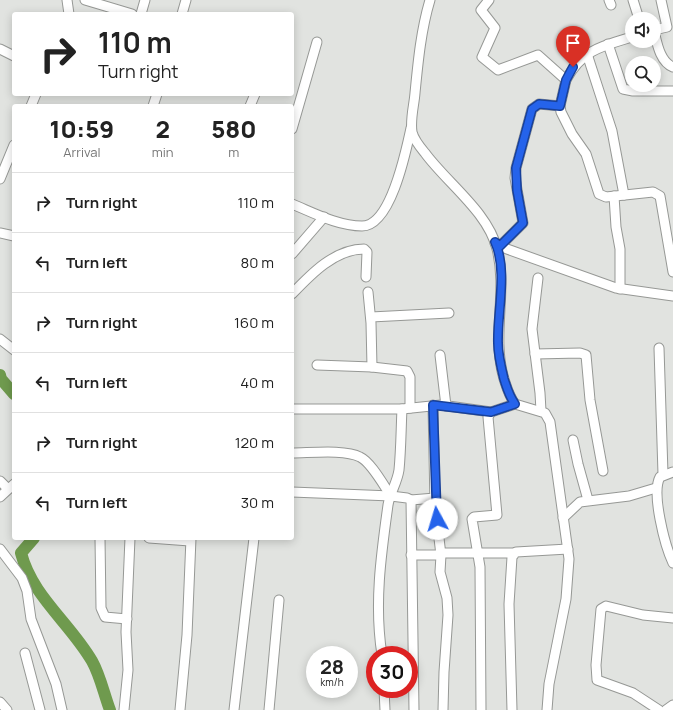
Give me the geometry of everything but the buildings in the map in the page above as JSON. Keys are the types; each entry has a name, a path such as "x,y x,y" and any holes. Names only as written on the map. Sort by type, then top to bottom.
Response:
{"street":[{"path":"66,0 69,12"},
{"path":"85,0 125,12"},
{"path":"142,12 145,0"},
{"path":"183,12 186,0"},
{"path":"294,205 336,221 363,226 376,221 389,201 404,159 411,125 418,65 430,0"},
{"path":"488,0 481,10 495,28 482,57 498,70 538,55 566,80"},
{"path":"633,0 637,12"},
{"path":"661,0 670,26"},
{"path":"625,39 608,44 587,54 573,67 566,80 560,106 564,122 586,154 599,194 606,197 653,192 660,196 670,236 673,272"},
{"path":"294,122 317,42"},
{"path":"608,44 623,89 633,91 673,92"},
{"path":"659,48 668,65 673,67"},
{"path":"0,49 12,55"},
{"path":"587,54 612,131 624,195"},
{"path":"497,245 523,223 517,190 516,168 532,109 539,104 560,106"},
{"path":"411,125 416,141 437,170 476,210 488,227 497,245 500,269 498,343 500,365 509,392 515,404"},
{"path":"0,179 12,150"},
{"path":"614,196 616,227 620,249 620,289"},
{"path":"294,252 324,217"},
{"path":"0,233 12,236"},
{"path":"497,245 620,289 673,296"},
{"path":"294,292 324,264 341,254 359,249 364,249 367,252 366,277"},
{"path":"538,278 532,328 540,393 540,411"},
{"path":"368,292 371,317 372,367"},
{"path":"371,317 449,313"},
{"path":"0,339 12,348"},
{"path":"659,348 663,474 657,482 656,488 664,537 673,564"},
{"path":"535,354 580,353 586,355 590,400 603,471"},
{"path":"440,355 446,406"},
{"path":"317,365 372,367 407,371 410,377 397,482 388,504 377,604 381,646"},
{"path":"294,409 406,408 433,405 491,412 515,404 540,411 548,417 550,422 568,549 569,577 549,684 547,710"},
{"path":"433,405 435,498 441,555 440,572 447,602 448,616 443,710"},
{"path":"481,710 480,567 472,519 474,517 495,516 497,512 488,417 491,412"},
{"path":"574,440 578,464 588,500"},
{"path":"294,453 349,454 361,457 391,496"},
{"path":"663,474 673,472"},
{"path":"0,481 11,487 0,496"},
{"path":"563,518 576,504 588,500 629,496 656,488"},
{"path":"294,492 391,496 411,500 435,498"},
{"path":"411,500 414,710"},
{"path":"100,540 101,608 104,615 108,618 127,619"},
{"path":"124,710 128,670 126,645 130,540"},
{"path":"180,710 187,635 190,540"},
{"path":"234,710 254,540"},
{"path":"0,549 22,578 28,591 31,619 56,684 62,710"},
{"path":"411,555 441,555 443,553 513,553 568,549"},
{"path":"512,710 509,604 513,553"},
{"path":"270,710 279,600"},
{"path":"659,710 633,693 597,680 596,665 600,609 606,606 643,615 673,618"},
{"path":"25,653 40,710"},
{"path":"384,698 385,710"},
{"path":"0,702 7,710"},
{"path":"666,710 673,705"}],"waterway":[{"path":"0,375 1,379 12,392"},
{"path":"32,540 21,553 26,568 42,596 83,647 95,666 110,710"}],"route":[{"path":"437,519 435,505 433,405 491,412 515,404 509,392 500,365 498,343 500,269 495,242 500,246 509,236 522,226 523,223 515,178 527,122 532,109 536,104 560,106 566,80 573,67"}]}
